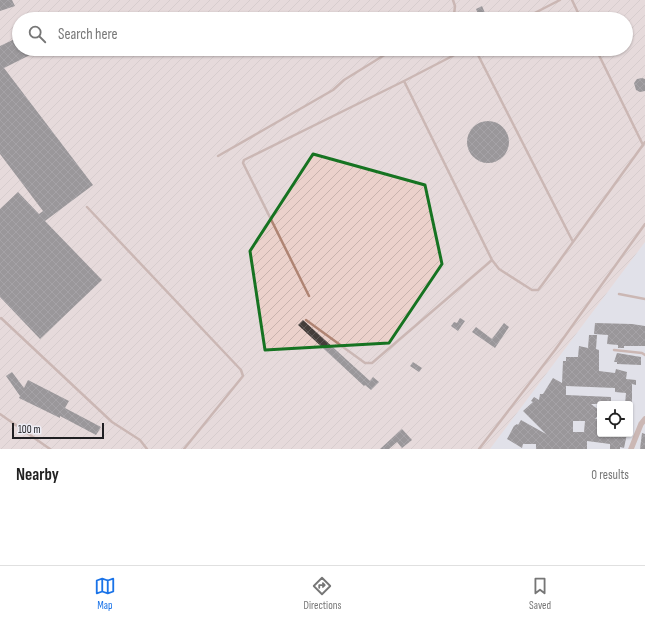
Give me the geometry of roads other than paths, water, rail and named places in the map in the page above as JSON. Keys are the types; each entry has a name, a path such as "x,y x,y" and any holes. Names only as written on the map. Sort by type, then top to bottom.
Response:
{"street":[{"path":"631,449 641,424 645,419"}],"lane":[{"path":"453,0 455,6 454,12"},
{"path":"537,12 560,0"},
{"path":"572,0 578,12"},
{"path":"218,156 333,90 344,80 383,56"},
{"path":"309,296 243,163 244,160 452,56"},
{"path":"479,56 573,242"},
{"path":"404,81 492,260 499,269 525,286 532,290 538,290 644,144 600,56"},
{"path":"87,207 241,370 243,376 184,449"},
{"path":"479,449 555,350 645,224"},
{"path":"306,320 365,363 372,363 492,260"},
{"path":"619,294 645,299"},
{"path":"1,318 112,422 140,440 147,449"},
{"path":"614,350 642,353 645,355"},
{"path":"0,414 50,449"}]}
